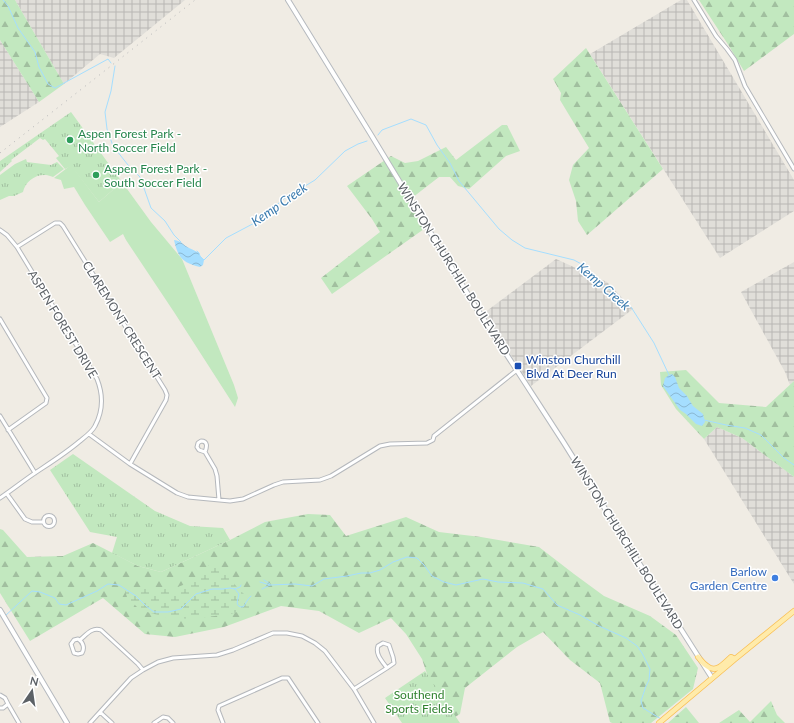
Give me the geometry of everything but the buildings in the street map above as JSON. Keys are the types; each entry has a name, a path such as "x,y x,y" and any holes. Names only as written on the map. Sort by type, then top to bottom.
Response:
{"main road":[{"name":"WINSTON CHURCHILL BOULEVARD","path":"288,0 472,301 564,443 712,678"},
{"path":"0,610 67,723"},
{"path":"659,723 794,611"},
{"path":"698,657 711,669 718,668 732,658 735,659"}],"street":[{"path":"694,0 716,36 734,60 745,86 794,169"},
{"name":"CLAREMONT CRESCENT","path":"17,247 55,224 60,223 165,390 167,395 166,400 130,464"},
{"name":"ASPEN FOREST DRIVE","path":"0,230 7,235 17,247 99,383 102,397 101,407 95,428 89,434 66,453 0,498"},
{"path":"0,319 47,398 46,403 8,430"},
{"path":"89,434 130,464 177,493 188,498 230,502 237,501 283,482 320,480 331,476 380,446 390,444 427,443 433,440 434,436 452,421 517,370"},
{"path":"0,416 35,473"},
{"path":"205,452 215,469 220,500"},
{"path":"7,494 25,519 32,522 43,522"},
{"path":"80,640 83,651 80,654 75,654 71,645 72,641 76,639 80,640 92,630 101,630 138,664 142,670"},
{"path":"90,723 131,678 142,670 158,662 173,658 216,655 233,650 273,633 287,633 302,636 315,643 325,651 354,689 374,723"},
{"path":"354,689 387,668 394,662 388,645 383,643 376,648 377,653 387,668"},
{"path":"223,723 218,710 219,706 282,678 288,678 318,723"},
{"path":"0,695 5,698 19,723"},
{"path":"0,708 8,704"},
{"path":"100,712 112,723"},
{"path":"154,723 162,717 168,718 173,723"}],"shaded area":[{"path":"15,0 185,0 114,58 100,54 64,84"},
{"path":"681,0 687,0 794,180 794,211 720,258 590,54"},
{"path":"0,40 39,102 0,127"},
{"path":"556,259 607,282 633,309 531,386 484,313"},
{"path":"794,262 794,381 790,385 785,372 741,292"},
{"path":"717,427 742,438 794,477 794,584 704,439"}],"green space":[{"path":"0,0 15,0 64,84 39,102 0,40"},
{"path":"699,0 794,0 794,34 744,71"},
{"path":"586,48 663,169 587,235 578,221 576,201 569,180 573,165 589,148 560,100 561,93 553,79"},
{"path":"71,112 122,182 99,202 71,166 65,169 56,158 59,156 45,139 43,140 40,138 11,160 12,161 0,172 0,161"},
{"path":"502,125 507,125 520,151 506,156 469,189 458,186 450,177 439,177 408,201 424,229 332,294 321,278 380,232 347,186 391,156 405,163 418,161 446,147 456,160"},
{"path":"26,159 27,162 51,165 57,162 64,169 53,177 42,175 34,177 28,182 23,192 0,200 0,175 15,164"},
{"path":"71,165 99,202 122,182 151,222 182,259 234,385 238,398 235,407 123,234 110,242 74,187 64,189 61,180 54,178"},
{"path":"686,370 719,403 766,407 794,381 794,477 742,438 717,427 704,439 676,409 661,385 660,372"},
{"path":"73,454 155,511 190,526 223,528 230,540 161,572 138,566 112,553 117,537 90,532 50,470"},
{"path":"308,514 330,515 346,536 406,517 439,532 481,537 539,547 604,596 650,616 676,635 698,668 693,689 651,723 612,723 610,722 600,683 570,660 543,632 517,647 465,688 460,714 455,717 430,683 422,659 406,634 391,618 359,633 319,611 281,606 224,627 175,637 145,634 103,598 30,641 0,593 0,529 3,530 27,557 63,556 93,543 138,566 161,572 265,522"},
{"path":"210,564 220,567 246,596 253,607 231,614 190,619 165,617 147,612 137,607 127,597 125,591 139,587 156,590 175,588 196,580"},
{"name":"Southend Sports Fields","path":"425,671 460,723 402,723 385,698"},
{"path":"771,701 777,715 785,723 719,723 739,710 750,722"},
{"path":"686,707 699,723 668,723"}],"water":[{"path":"174,240 181,242 199,253 204,260 203,265 200,267 189,264 182,259 177,251"},
{"path":"672,374 675,377 679,388 687,396 693,406 703,414 705,422 702,426 696,424 680,410 663,386 665,378"}],"waterway":[{"name":"Kemp Creek","path":"3,0 8,6 18,28 35,52 39,67 48,84 55,88 108,59 111,63"},
{"name":"Kemp Creek","path":"115,66 111,91 105,112 107,129 113,146 140,177 151,208 165,221 174,235 181,242"},
{"name":"Kemp Creek","path":"378,135 382,130 411,119 426,125 437,145 450,163 459,181 499,229 512,240 525,248 574,260 585,266 595,278 631,307 654,343 669,375"},
{"name":"Kemp Creek","path":"197,251 204,260 226,238 262,219 282,200 315,180 345,151 367,141"},
{"name":"Kemp Creek","path":"704,420 745,428 761,435 784,458 794,465"},
{"path":"262,589 270,585 295,584 312,586 324,579 370,573 380,570 393,562 407,557 417,558 432,576 444,582 456,585 483,579 498,582 523,583 543,589 557,605 626,638 637,646 650,669 649,680 641,701 643,708 661,719"},
{"path":"264,580 270,584"},
{"path":"260,582 270,585"},
{"path":"5,616 32,591 40,592 55,598 59,604 66,605 97,591 108,584 119,585 136,596 154,612 168,612 181,609 196,594 212,589 235,589 239,594 237,603 240,607 243,607 251,596"},
{"path":"235,589 241,585"}],"railway":[{"path":"0,153 195,0"}],"place":[{"name":"Aspen Forest Park - North Soccer Field","path":"70,140"},
{"name":"Aspen Forest Park - South Soccer Field","path":"96,175"},
{"name":"Winston Churchill Blvd At Deer Run","path":"518,366"},
{"name":"Barlow Garden Centre","path":"775,578"}]}
